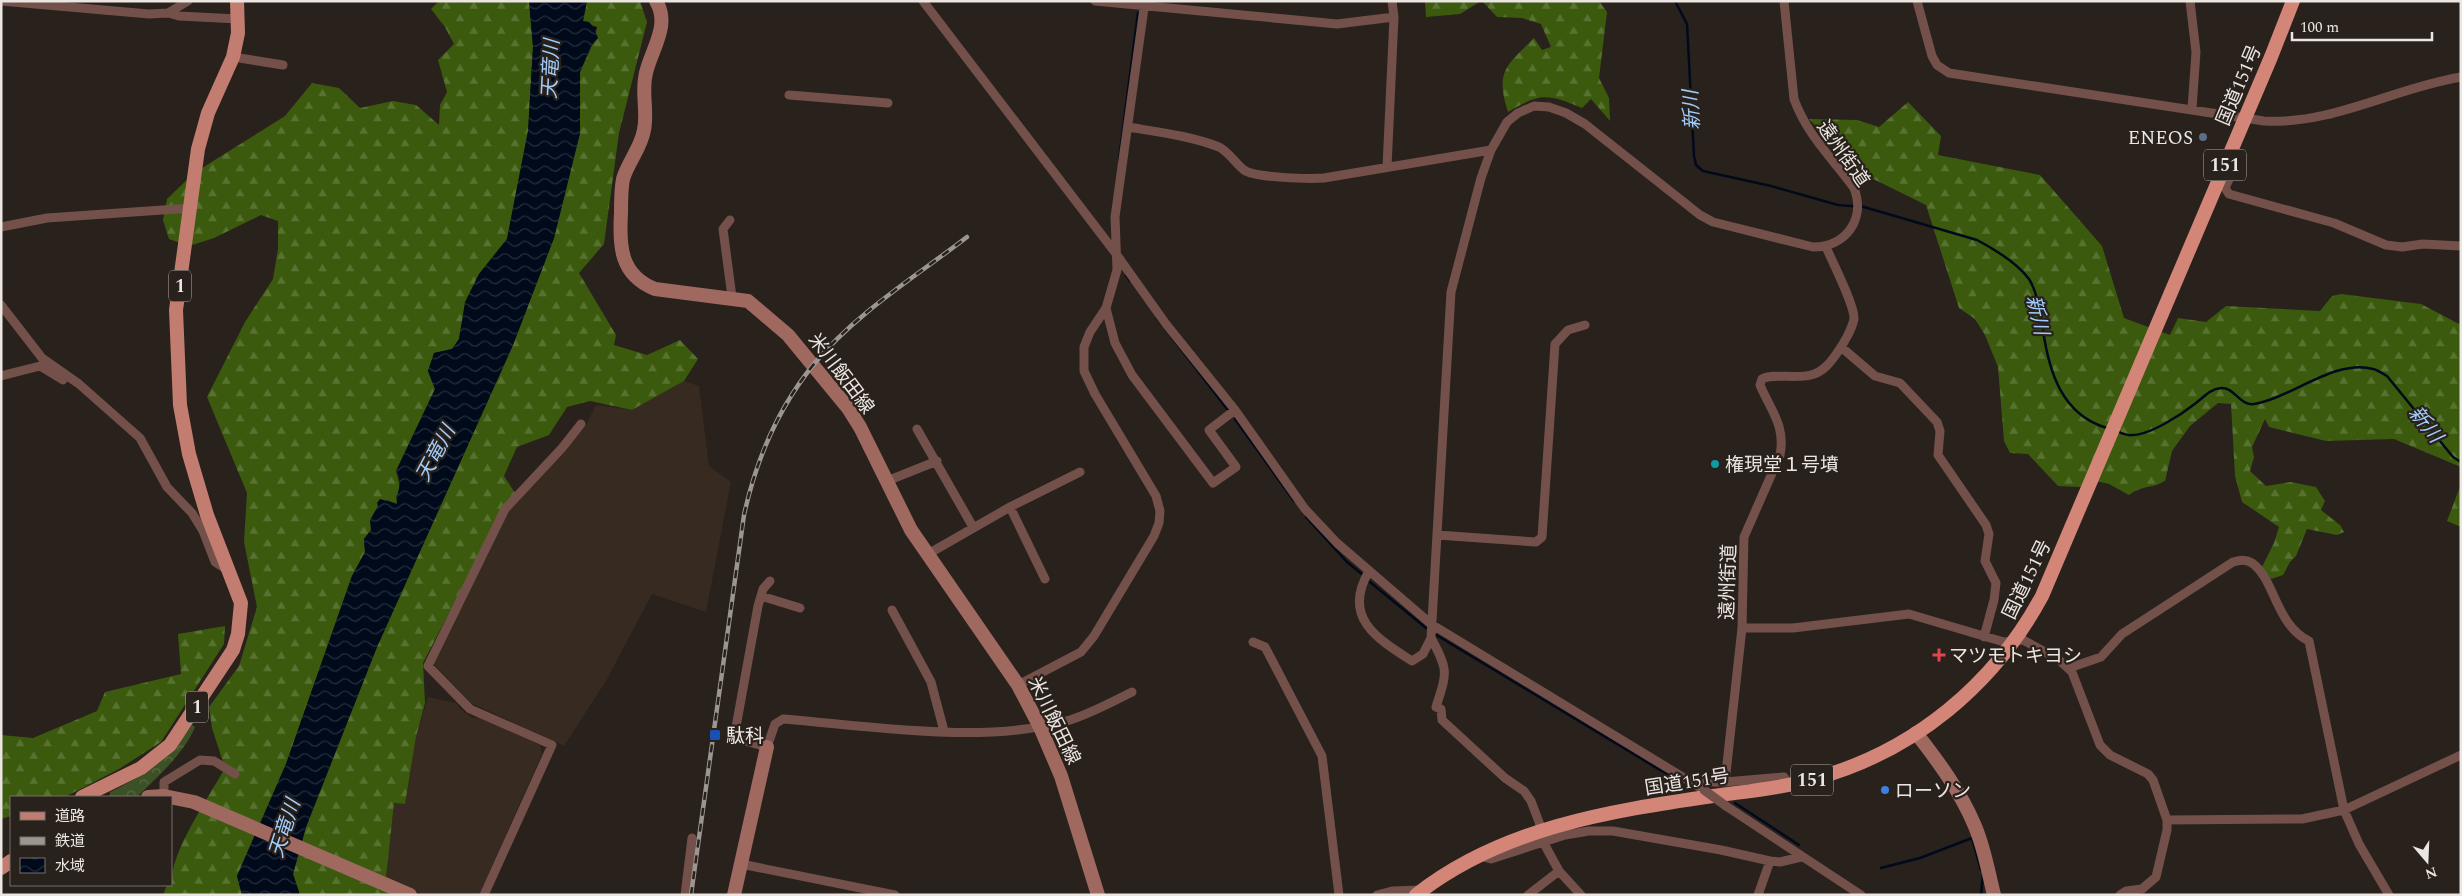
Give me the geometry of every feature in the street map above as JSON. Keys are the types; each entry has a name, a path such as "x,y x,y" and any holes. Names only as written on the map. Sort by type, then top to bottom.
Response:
{"highway":[{"name":"国道151号","path":"1419,892 1480,856 1541,835 1568,822 1629,809 1788,785 1816,779 1860,764 1893,748 1916,733 1948,711 1983,680 2015,641 2042,596 2157,328 2293,1"}],"main road":[{"name":"1","path":"84,796 122,779 159,755 170,745 200,703 233,650 238,634 241,603 207,515 189,454 180,404 176,310 198,149 208,113 233,57 238,19 237,1"},
{"name":"米川飯田線","path":"656,1 660,7 662,21 644,85 646,116 644,132 623,178 621,249 630,271 643,284 655,289 732,297 748,301 763,311 814,364 860,427 911,530 1018,685 1040,727 1067,794 1098,895"},
{"path":"1916,733 1953,784 1968,810 1980,843 1994,895"},
{"path":"734,895 767,747"},
{"path":"172,798 194,802 214,810 410,895"}],"street":[{"path":"1,1 149,14 168,13 179,16 238,19"},
{"path":"168,13 188,1"},
{"path":"923,1 1114,251 1156,307 1166,324 1235,410 1305,510 1337,543 1431,624 1692,782 1801,857 1861,895"},
{"path":"1095,1 1145,4 1337,24 1394,17"},
{"path":"1386,167 1394,17 1392,1"},
{"name":"遠州街道","path":"1725,782 1742,628 1744,537 1780,455 1782,444 1781,432 1769,400 1760,384 1762,379 1774,376 1789,378 1817,373 1828,365 1841,347 1854,319 1852,307 1826,247 1840,241 1854,225 1858,199 1854,188 1804,125 1796,106 1784,1"},
{"path":"1916,1 1932,56 1937,65 1950,73 2264,121 2287,122 2315,119 2433,82 2461,77"},
{"path":"2190,1 2196,52 2192,109"},
{"path":"1018,685 1081,652 1126,586 1159,523 1160,511 1156,496 1095,394 1084,371 1084,347 1090,332 1106,308 1117,270 1114,251 1114,217 1145,4"},
{"path":"233,57 283,65"},
{"path":"789,95 888,103"},
{"path":"1368,571 1358,594 1359,612 1380,640 1412,661 1423,654 1431,638 1452,292 1481,178 1492,150 1507,122 1518,113 1534,106 1549,107 1585,124 1700,215 1713,222 1801,245 1826,247"},
{"path":"1128,126 1216,146 1224,150 1251,174 1324,178 1492,150"},
{"path":"2232,149 2237,162 2226,188 2229,194 2334,222 2386,245 2402,247 2423,244 2461,246"},
{"path":"1,227 47,218 191,208"},
{"path":"730,220 723,229 732,297"},
{"path":"1,305 42,358 79,384 131,428 140,438 167,487 192,513 203,531 215,562 229,571"},
{"path":"1106,308 1115,343 1132,375 1213,483 1236,467 1208,430 1235,410"},
{"path":"1438,535 1536,542 1542,538 1555,344 1568,330 1586,325"},
{"path":"1841,347 1874,376 1900,383 1937,422 1940,431 1938,455 1986,525 1989,534 1985,561 1996,583 1994,600 1984,638"},
{"path":"1,376 40,366 64,380 79,384"},
{"path":"484,895 552,745 470,709 428,666 505,509 562,448 581,424"},
{"path":"917,429 973,527"},
{"path":"887,481 937,461"},
{"path":"928,554 1010,507 1080,472"},
{"path":"1010,507 1045,578"},
{"path":"2069,668 2101,657 2122,634 2233,562 2242,560 2253,564 2265,580 2278,608 2288,622 2298,635 2309,641 2344,810 2359,844 2389,895"},
{"path":"770,581 763,589 761,596 734,738 767,747 775,724 783,719 944,731 1007,732 1040,727 1081,716 1132,692"},
{"path":"761,596 800,608"},
{"path":"892,610 931,682 944,731"},
{"path":"1742,628 1793,628 1909,614 1984,638 2004,642 2023,640 2058,658 2072,672 2100,745 2110,755 2148,774 2153,780 2167,820 2167,830 2156,877 2142,889 2126,891 2120,895"},
{"path":"1431,638 1446,665 1445,680 1436,707 1441,709 1442,720 1505,778 1524,791 1532,801 1541,835 1559,871 1581,895"},
{"path":"1253,642 1266,647 1322,756 1339,895"},
{"path":"2167,820 2302,819 2344,810 2461,755"},
{"path":"164,796 164,782 200,760 214,761 235,774"},
{"path":"1692,782 1725,782 1784,777 1788,785"},
{"path":"1541,835 1613,831 1770,861 1780,862 1801,857"},
{"path":"685,895 692,838"},
{"path":"1758,895 1770,861"},
{"path":"741,864 895,895"},
{"path":"1528,895 1559,871"},
{"path":"1377,895 1392,891 1419,892"}],"shaded area":[{"path":"684,381 699,386 709,466 731,482 706,612 652,594 606,681 564,746 471,703 433,663 507,513 585,427 596,405 632,410"},
{"path":"428,697 456,703 460,709 473,718 480,718 540,745 542,754 479,895 423,895 386,878 394,803 405,804 416,737"}],"green space":[{"path":"439,1 529,1 533,47 528,131 507,239 479,274 466,302 459,339 452,349 434,353 428,371 435,389 396,471 400,487 396,497 397,504 387,500 377,509 373,516 371,530 364,539 365,552 352,576 286,764 237,876 242,895 163,895 167,886 172,886 177,856 184,841 200,809 225,768 212,728 209,707 239,666 257,607 244,542 247,493 207,397 245,322 273,279 278,249 278,221 261,215 214,238 189,246 169,239 163,220 167,199 194,173 285,116 312,83 339,88 360,108 393,101 416,105 439,125 440,105 447,92 438,60 454,44 445,27 431,9"},
{"path":"587,1 640,1 647,22 619,133 604,244 579,273 616,335 614,345 647,355 680,340 698,359 684,381 632,410 590,401 567,407 549,435 517,447 504,476 517,496 503,509 423,663 425,703 416,737 405,804 394,803 386,878 399,895 300,895 293,874 306,827 377,647 513,345 554,238 580,133 580,72 595,39 597,27 583,21"},
{"path":"1425,1 1481,1 1460,14 1426,17"},
{"path":"1482,1 1599,1 1607,12 1599,78 1609,98 1610,121 1591,99 1582,108 1552,98 1537,98 1508,112 1504,98 1503,78 1510,63 1534,38 1542,50 1551,47 1541,24 1522,18 1497,17"},
{"path":"1908,102 1941,136 1938,155 2040,175 2102,246 2124,318 2170,335 2178,318 2206,322 2226,306 2320,311 2332,296 2341,294 2421,304 2461,325 2461,467 2394,439 2326,441 2269,427 2265,419 2252,447 2254,457 2250,471 2266,486 2291,482 2316,487 2325,501 2321,510 2340,525 2344,532 2337,535 2307,529 2296,556 2290,562 2283,575 2271,579 2262,567 2274,543 2279,527 2242,502 2235,476 2231,404 2218,403 2190,426 2172,451 2165,481 2129,495 2109,484 2092,480 2080,487 2058,486 2028,454 2010,453 2004,441 1998,367 1985,335 1975,319 1959,308 1926,205 1861,173 1809,119 1857,120 1879,127"},
{"path":"2461,484 2461,527 2447,521"},
{"path":"225,626 224,644 161,742 119,769 67,796 10,796 10,816 1,819 1,735 33,738 97,711 105,692 181,674 178,634"},
{"path":"192,725 195,727 177,756 138,796 108,796 110,792 146,772 183,737"}],"water":[{"name":"天竜川","path":"529,1 587,1 583,21 589,22 593,27 597,27 595,31 598,38 591,46 580,72 580,133 554,238 513,345 377,647 306,827 293,874 300,895 242,895 237,876 286,764 352,576 365,552 364,539 371,530 370,520 380,499 397,504 400,483 396,471 435,389 428,371 434,353 452,349 459,339 465,302 479,274 507,239 528,131 533,47"}],"waterway":[{"name":"新川","path":"1675,1 1687,24 1696,165 1703,171 1771,186 1838,205 1864,207 1977,240 1998,252 2024,273 2035,291 2049,361 2060,390 2079,413 2092,422 2107,428"},
{"path":"1119,160 1138,13"},
{"path":"1126,275 1130,281"},
{"path":"1157,318 1228,410"},
{"name":"新川","path":"2117,431 2130,435 2147,432 2165,424 2217,389 2226,388 2245,402 2254,404 2329,374 2359,367 2375,370 2387,376 2453,457 2461,462"},
{"path":"1235,419 1294,501"},
{"path":"1306,517 1347,562 1363,575"},
{"path":"1370,582 1426,628"},
{"path":"1433,633 1680,782"},
{"path":"1693,776 1702,776"},
{"path":"1735,803 1799,845"},
{"path":"1881,868 1920,858 1972,838 1981,870"},
{"path":"1981,895 1983,875"}],"railway":[{"path":"691,895 744,515 755,474 770,435 801,381 830,346 848,328 887,296 967,237"}],"place":[{"name":"ENEOS","path":"2203,137"},
{"name":"権現堂１号墳","path":"1715,464"},
{"name":"マツモトキヨシ","path":"1939,655"},
{"name":"駄科","path":"715,735"},
{"name":"ローソン","path":"1885,790"}]}
